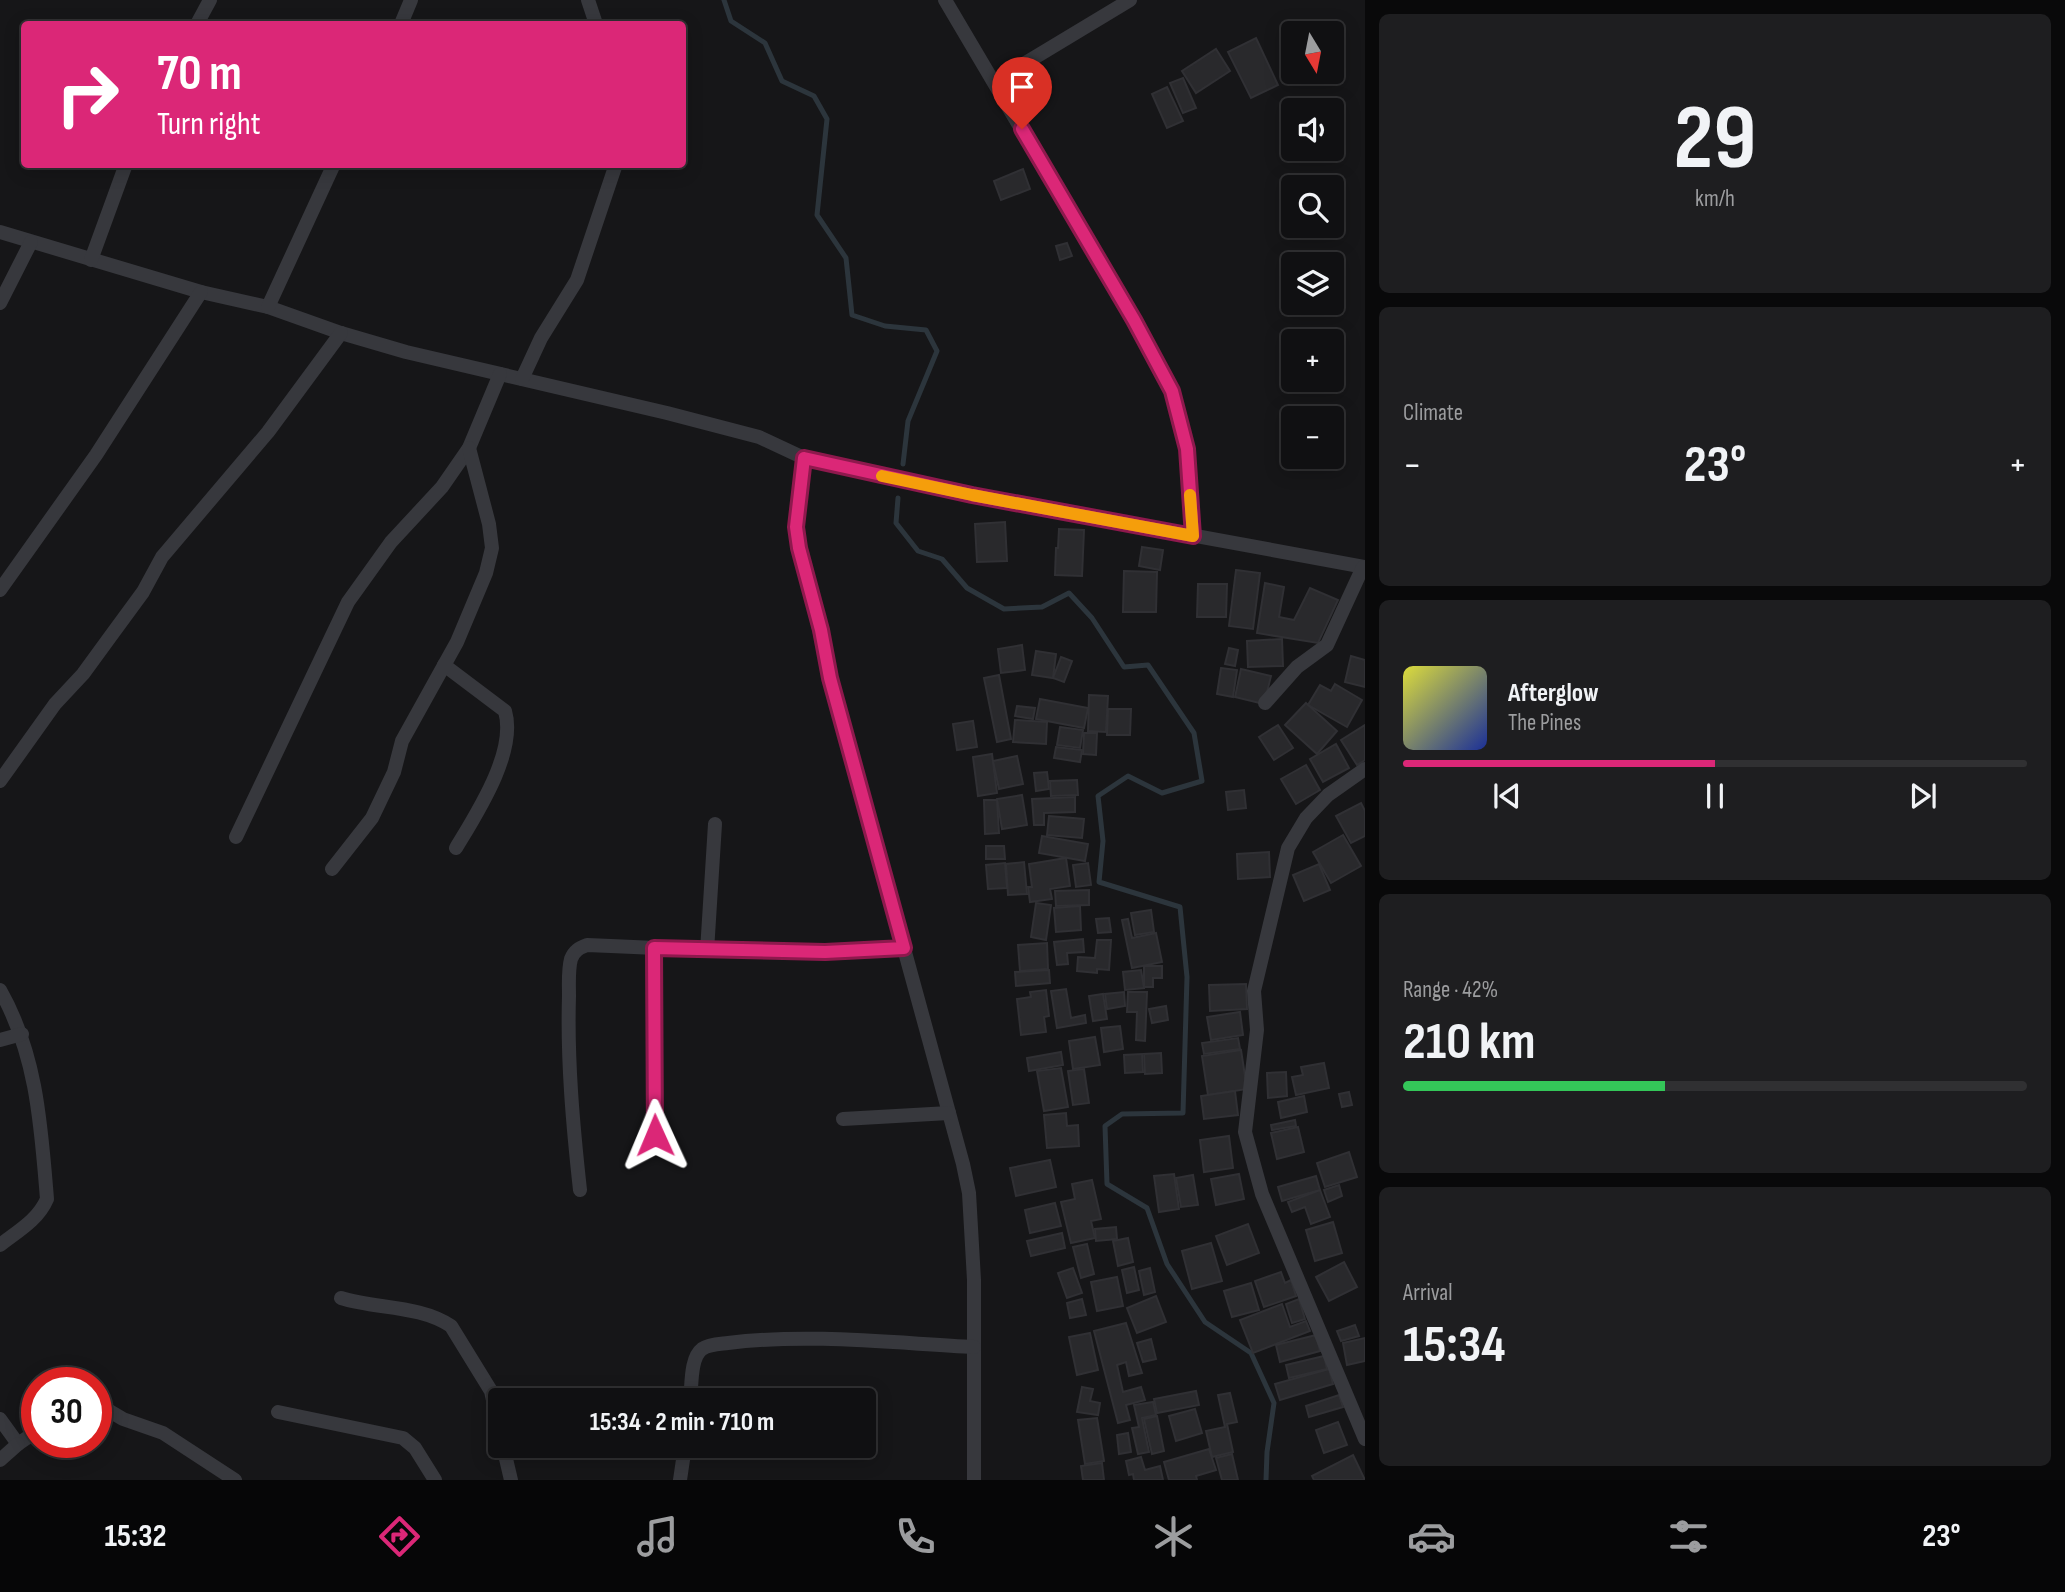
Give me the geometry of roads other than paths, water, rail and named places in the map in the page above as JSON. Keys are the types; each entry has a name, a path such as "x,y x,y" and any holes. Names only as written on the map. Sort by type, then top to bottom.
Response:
{"street":[{"path":"199,21 210,0"},
{"path":"402,21 411,0"},
{"path":"588,0 595,21"},
{"path":"945,0 1134,320 1172,391 1187,449 1193,536"},
{"path":"994,82 1130,0"},
{"path":"91,260 126,168"},
{"path":"268,307 332,168"},
{"path":"522,379 541,338 577,280 615,168"},
{"path":"0,232 201,292 268,307 406,352 760,437 804,458 972,495 1364,567 1327,645 1297,667 1265,702"},
{"path":"0,303 31,242"},
{"path":"0,590 96,455 201,292"},
{"path":"0,781 55,704 83,674 117,628 143,592 162,557 268,432 341,333"},
{"path":"236,837 348,602 391,542 442,487 469,448 500,374"},
{"path":"332,869 372,818 394,772 402,741 457,642 486,573 492,548 489,524 469,448"},
{"path":"804,458 796,527 799,548 821,630 830,678 969,1193 974,1280 974,1480"},
{"path":"444,665 505,711 509,722 506,742 488,794 456,848"},
{"path":"1365,769 1328,795 1306,818 1289,848 1254,991 1257,1030 1245,1132 1262,1194 1365,1439"},
{"path":"707,951 715,824"},
{"path":"580,1190 569,1028 570,961 574,953 587,945 707,951 825,952 904,948"},
{"path":"654,948 655,1135"},
{"path":"0,990 12,1009 22,1034 33,1074 47,1199 43,1209 32,1220 0,1245"},
{"path":"0,1040 22,1034"},
{"path":"843,1119 949,1113"},
{"path":"341,1298 359,1304 427,1314 440,1319 451,1326 489,1388"},
{"path":"692,1388 696,1357 708,1346 757,1340 838,1340 974,1347"},
{"path":"112,1412 163,1433 235,1480"},
{"path":"278,1412 403,1438 415,1448 435,1480"},
{"path":"0,1419 18,1444"},
{"path":"0,1460 21,1442"},
{"path":"506,1458 511,1480"},
{"path":"680,1480 683,1458"}],"waterway":[{"path":"724,0 731,21 765,43 782,81 814,96 827,119 817,215 846,258 852,315 885,326 926,330 937,351 908,421 903,464"},
{"path":"898,498 896,523 918,551 942,559 967,588 1004,609 1042,607 1069,593 1092,618 1124,667 1148,665 1194,733 1202,781 1162,793 1128,776 1098,796 1103,841 1099,882 1180,907 1187,977 1183,1113 1122,1114 1105,1126 1107,1184 1147,1208 1167,1264 1205,1322 1251,1353 1274,1403 1266,1480"}]}
